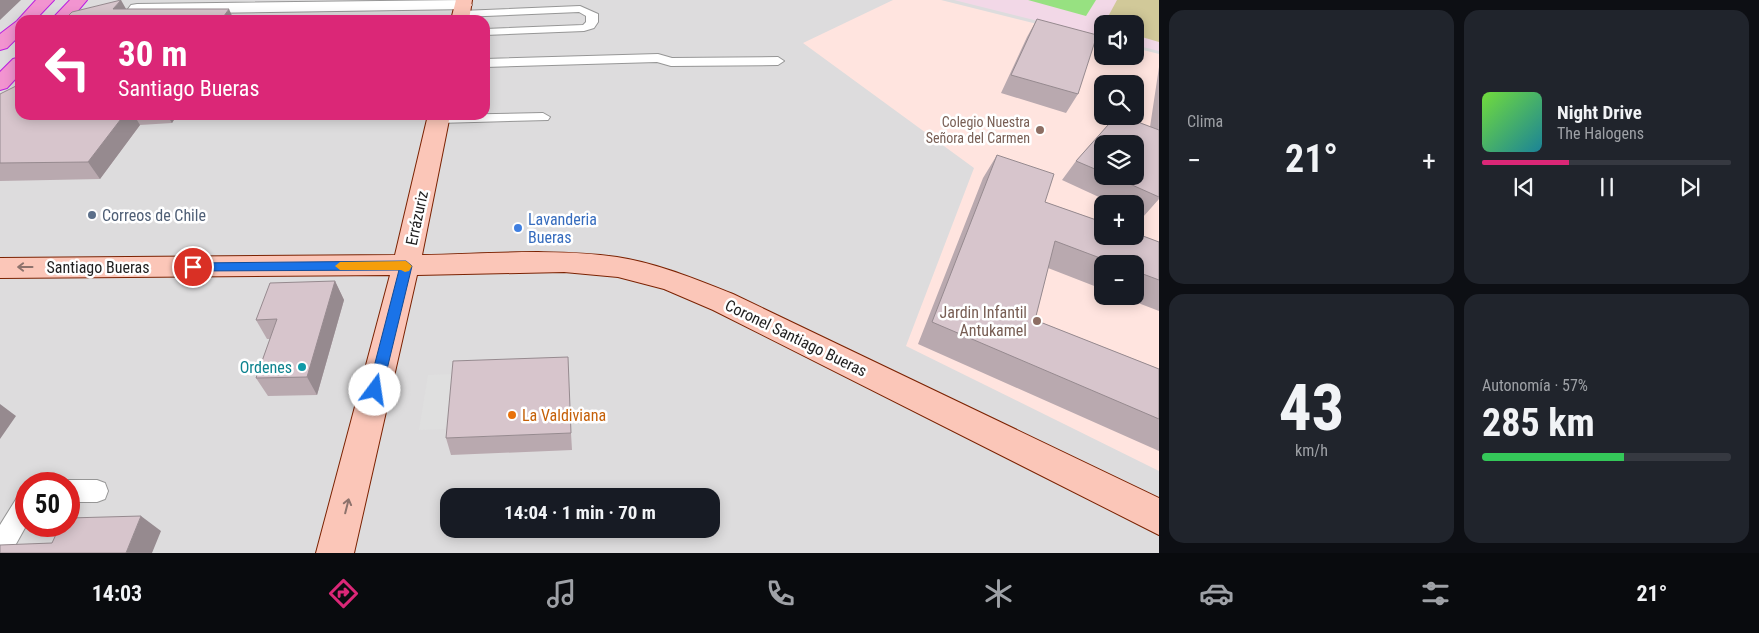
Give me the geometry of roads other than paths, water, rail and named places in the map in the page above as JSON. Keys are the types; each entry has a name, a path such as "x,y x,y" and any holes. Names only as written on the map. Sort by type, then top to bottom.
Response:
{"highway":[{"path":"30,15 46,0"},
{"path":"0,44 15,30"},
{"path":"0,84 15,68"}],"main road":[{"name":"Errázuriz","path":"335,553 406,266 438,120"},
{"name":"Coronel Santiago Bueras","path":"406,266 564,262 618,267 671,280 740,310 1159,517"},
{"name":"Santiago Bueras","path":"0,268 406,266"}],"street":[{"path":"118,10 462,10"}],"lane":[{"path":"462,10 580,10 592,14 590,26 584,28 490,32"},
{"path":"490,63 658,58 671,62 778,61"},
{"path":"490,117 544,117"},
{"path":"80,491 97,491"},
{"path":"0,548 15,523"}],"place":[{"name":"Colegio Nuestra Señora del Carmen","path":"1040,130"},
{"name":"Correos de Chile","path":"92,215"},
{"name":"Lavanderia Bueras","path":"518,228"},
{"name":"Jardin Infantil Antukamel","path":"1037,321"},
{"name":"Ordenes","path":"302,367"},
{"name":"La Valdiviana","path":"512,415"}]}
